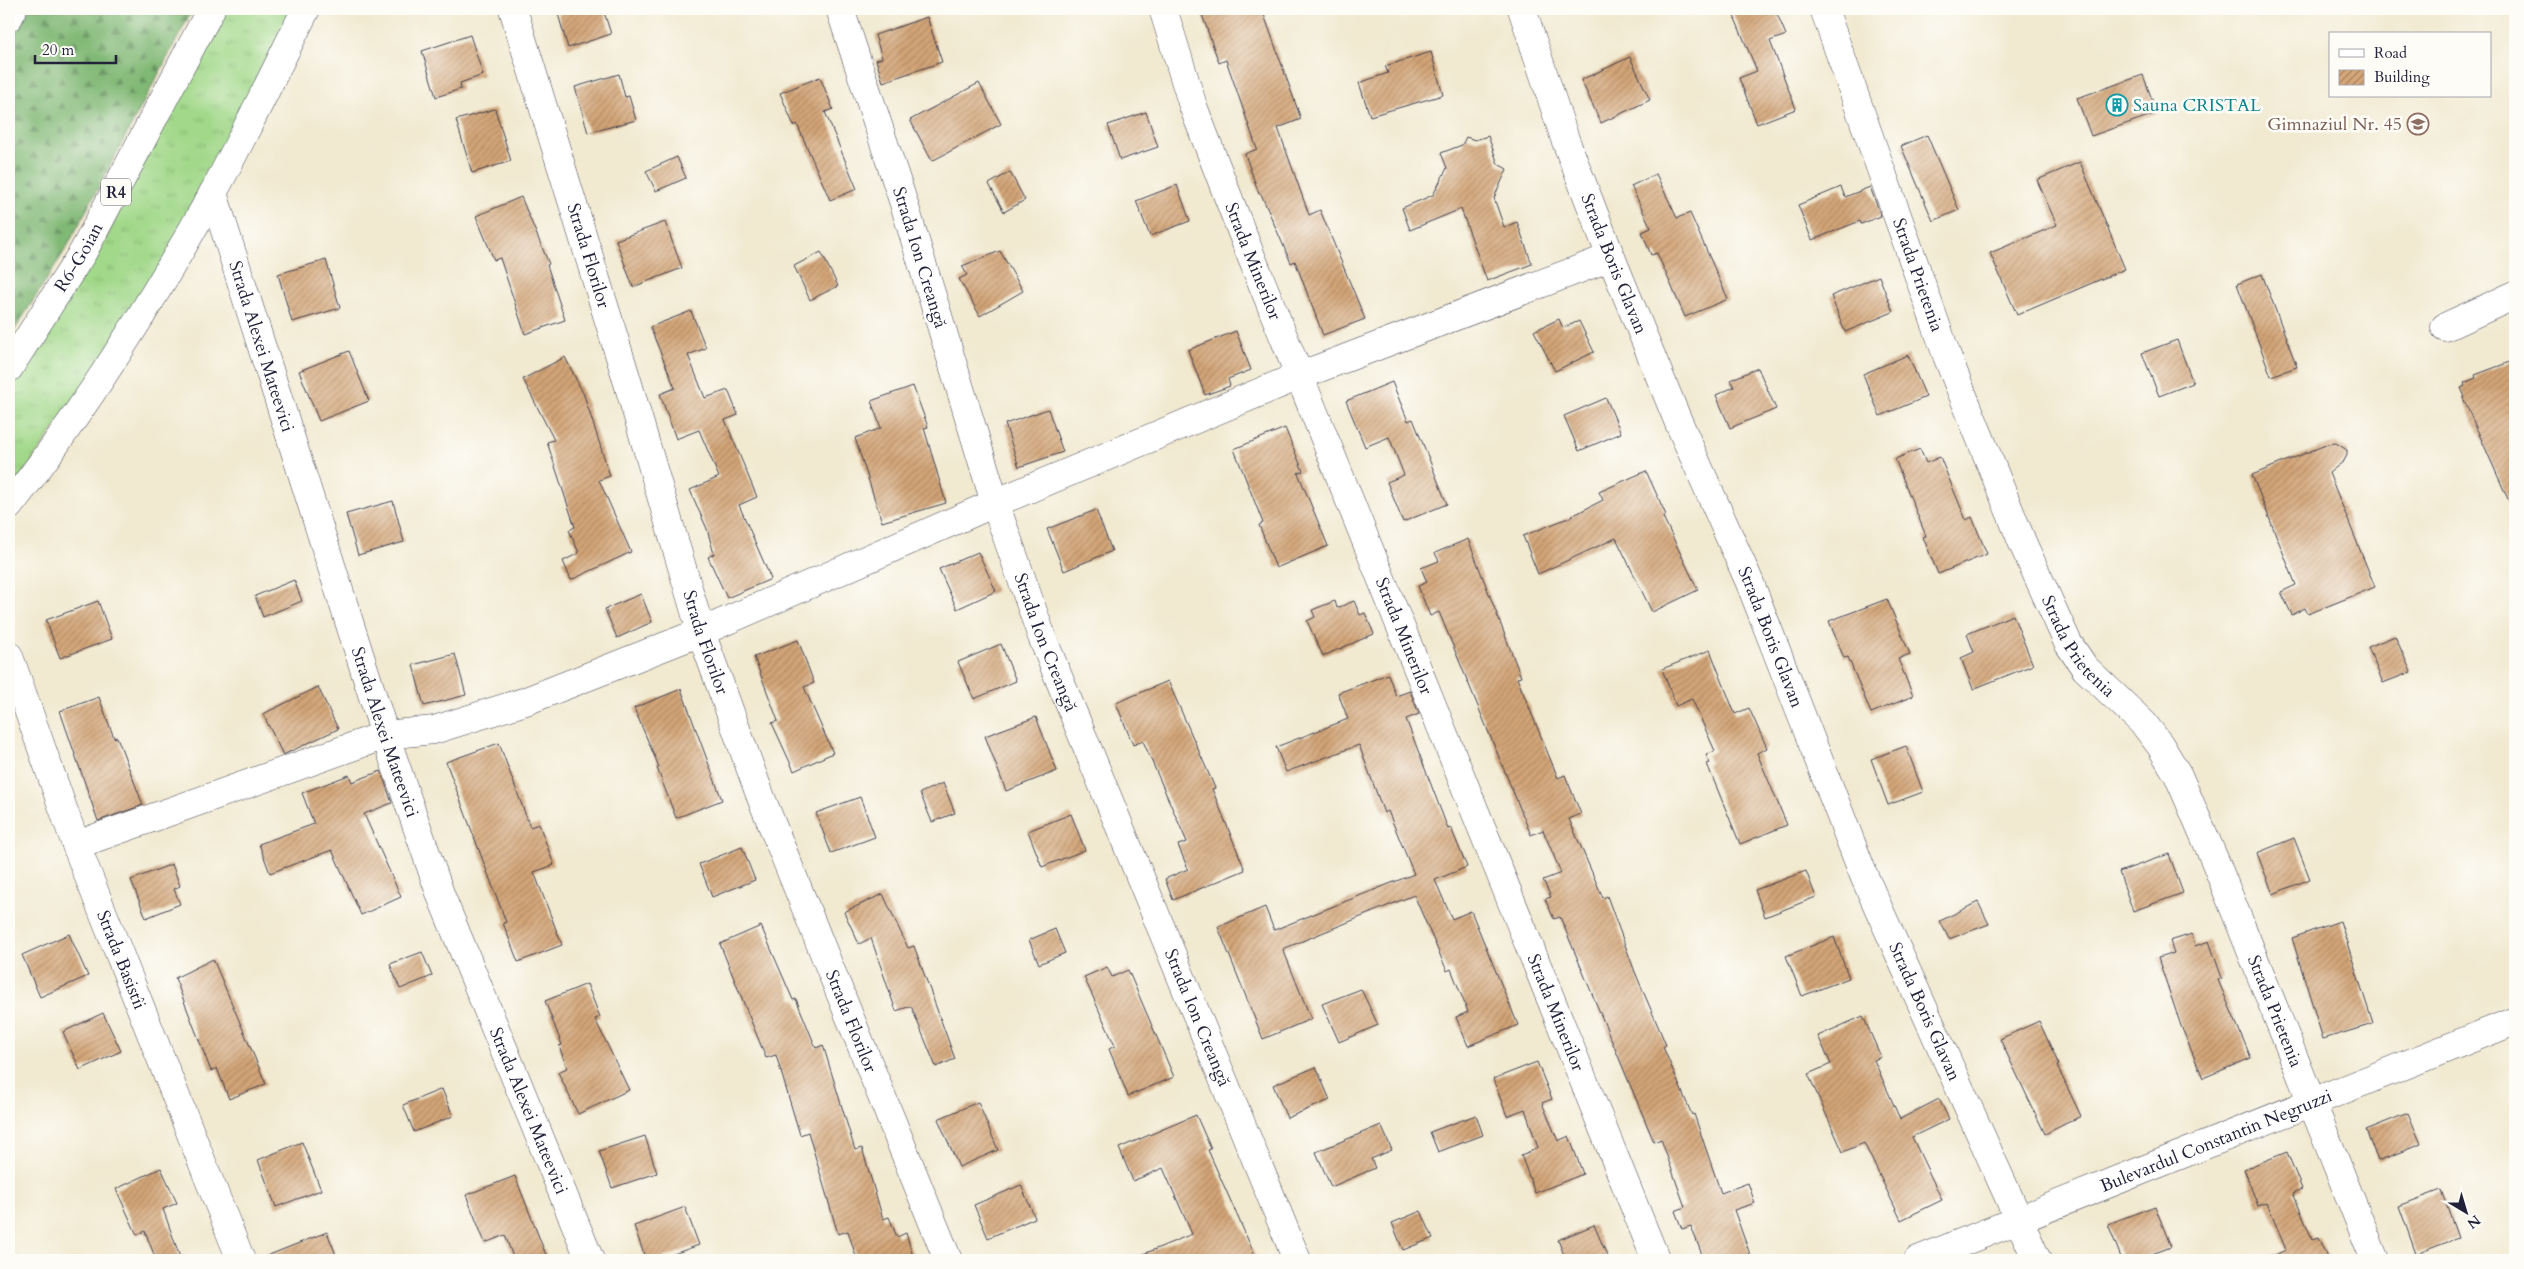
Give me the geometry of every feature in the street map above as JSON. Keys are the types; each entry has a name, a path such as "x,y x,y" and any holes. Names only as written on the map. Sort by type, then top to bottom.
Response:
{"main road":[{"path":"9,17 13,9"},
{"name":"R6-Goian","path":"9,368 83,252 211,9"},
{"path":"9,506 54,449 140,319 213,194 306,9"},
{"name":"Strada Florilor","path":"513,9 624,370 701,632 760,795 948,1260"},
{"name":"Strada Ion Creangă","path":"840,9 904,204 995,503 1042,637 1297,1260"},
{"name":"Strada Minerilor","path":"1162,9 1193,106 1299,376 1656,1260"},
{"name":"Strada Boris Glavan","path":"1522,9 1565,139 1611,257 1678,421 1750,583 1864,876 2037,1260"},
{"name":"Strada Prietenia","path":"1824,9 1947,356 2023,544 2068,643 2085,668 2144,724 2160,744 2178,775 2215,861 2375,1260"},
{"name":"Strada Alexei Mateevici","path":"213,194 385,734 441,896 590,1260"},
{"path":"76,845 385,734 434,730 526,701 701,632 995,503 1299,376 1611,257"},
{"path":"2445,327 2515,295"},
{"name":"Strada Basistîi","path":"9,656 76,845 240,1260"},
{"name":"Bulevardul Constantin Negruzzi","path":"1918,1260 2313,1104 2515,1021"}],"green space":[{"path":"28,9 193,9 67,247 9,339 9,43"},
{"path":"222,9 296,9 144,299 9,494 9,385 97,256"}],"building":[{"path":"572,9 603,9 611,34 568,48 558,14"},
{"path":"1200,9 1262,9 1301,119 1278,128 1309,215 1320,210 1365,319 1323,335 1295,261 1291,263 1261,194 1259,194 1245,154 1257,149 1226,60 1219,63"},
{"path":"1731,9 1775,9 1786,35 1770,41 1796,109 1757,124 1739,78 1757,71"},
{"path":"927,17 942,62 883,82 876,60 882,58 875,35"},
{"path":"470,35 483,75 460,83 461,89 436,97 422,51"},
{"path":"1431,52 1443,95 1370,116 1359,83 1388,73 1385,66"},
{"path":"1630,57 1650,100 1601,123 1581,80"},
{"path":"619,74 625,97 629,96 636,120 588,133 575,87"},
{"name":"Sauna CRISTAL","path":"2143,75 2157,113 2091,136 2077,98"},
{"path":"820,77 833,109 825,112 857,189 830,200 797,124 794,126 780,93"},
{"path":"979,83 1001,124 932,161 910,120"},
{"path":"495,109 511,161 472,173 456,120"},
{"path":"1146,112 1158,147 1120,160 1108,125"},
{"path":"1927,135 1959,210 1933,221 1901,146"},
{"path":"1488,136 1498,164 1507,169 1494,198 1504,227 1517,222 1532,264 1487,281 1461,209 1410,230 1402,208 1433,195 1447,168 1441,153 1462,145 1466,137 1475,140"},
{"path":"677,157 686,178 656,191 646,171"},
{"path":"2080,162 2125,269 2017,315 1990,253 2057,225 2037,180"},
{"path":"1010,172 1025,200 1004,212 989,184"},
{"path":"1656,174 1677,218 1690,213 1728,299 1685,317 1657,253 1651,255 1642,232 1651,228 1631,186"},
{"path":"1177,185 1190,221 1150,236 1136,201"},
{"path":"1841,187 1845,197 1870,187 1881,216 1861,224 1860,221 1812,240 1798,205"},
{"path":"521,197 549,264 547,265 565,320 525,334 500,258 494,260 476,216"},
{"path":"665,222 682,268 633,287 616,240"},
{"path":"1000,251 1023,291 980,316 959,279 967,275 962,266"},
{"path":"821,252 838,286 810,300 794,266"},
{"path":"326,260 340,308 292,322 278,274"},
{"path":"2262,274 2297,367 2271,376 2237,284"},
{"path":"1879,276 1893,312 1845,332 1831,296"},
{"path":"691,311 706,348 688,355 705,398 728,390 738,415 725,420 757,497 739,505 771,579 727,598 708,557 714,554 707,529 690,490 719,477 699,430 676,439 660,394 675,388 650,327"},
{"path":"1559,319 1563,328 1579,321 1594,352 1555,371 1534,331"},
{"path":"1236,331 1251,370 1228,379 1230,386 1205,395 1188,350"},
{"path":"2177,340 2193,383 2159,396 2142,353"},
{"path":"349,351 369,401 319,421 299,371"},
{"path":"1908,355 1926,397 1880,416 1863,374"},
{"path":"565,357 584,395 610,476 599,480 631,552 571,580 563,561 579,553 569,530 575,527 547,442 554,440 523,379"},
{"path":"2515,360 2515,515 2463,398 2465,397 2461,388 2465,386 2464,383 2476,378 2475,375"},
{"path":"1758,368 1776,409 1730,428 1716,395 1734,387 1730,380"},
{"path":"1392,382 1408,421 1413,419 1447,504 1403,522 1387,482 1404,475 1389,437 1365,447 1346,401"},
{"path":"913,386 928,427 924,428 946,503 882,522 855,438 881,428 871,401"},
{"path":"1606,398 1621,433 1579,451 1564,416"},
{"path":"1048,409 1063,452 1019,467 1005,424"},
{"path":"1285,428 1303,471 1298,473 1328,546 1276,568 1259,525 1263,523 1234,449"},
{"path":"2336,443 2347,450 2347,455 2344,461 2329,473 2375,587 2308,614 2305,608 2292,615 2281,592 2296,585 2252,475 2328,444"},
{"path":"1920,449 1926,463 1940,457 1966,520 1972,517 1987,554 1938,574 1923,537 1926,536 1895,459"},
{"path":"1646,471 1666,515 1663,517 1698,590 1652,612 1616,538 1538,574 1523,536 1568,518 1603,500 1599,492"},
{"path":"393,501 404,542 358,555 346,514"},
{"path":"1096,510 1112,551 1064,571 1047,529"},
{"path":"1468,539 1521,677 1517,678 1558,778 1565,775 1581,814 1569,819 1603,898 1607,896 1635,972 1666,1045 1663,1047 1692,1115 1694,1114 1721,1193 1748,1183 1755,1203 1734,1210 1752,1260 1704,1260 1691,1226 1682,1229 1675,1211 1685,1207 1661,1139 1654,1142 1560,917 1554,919 1545,899 1551,897 1543,880 1561,873 1543,830 1531,835 1439,612 1430,616 1418,586 1427,582 1421,568 1439,561 1435,553"},
{"path":"978,552 996,591 957,609 939,569"},
{"path":"294,580 302,601 263,617 255,596"},
{"path":"641,594 652,622 617,638 605,609"},
{"path":"1887,599 1910,654 1898,659 1913,696 1871,713 1848,657 1844,658 1829,621"},
{"path":"98,601 112,639 60,658 46,620"},
{"path":"1335,601 1337,608 1354,601 1360,615 1365,613 1374,634 1323,656 1307,621 1315,617 1312,610"},
{"path":"2013,615 2033,665 1973,689 1961,658 1974,652 1967,634"},
{"path":"2395,636 2411,672 2383,683 2368,647"},
{"path":"798,640 814,683 804,687 833,753 794,771 772,723 778,721 754,657"},
{"path":"1001,644 1016,681 974,699 958,662"},
{"path":"1710,650 1735,714 1749,708 1767,748 1757,753 1787,825 1740,844 1707,764 1710,763 1706,755 1715,751 1692,699 1676,706 1662,669"},
{"path":"455,654 466,695 424,706 413,665"},
{"path":"1388,674 1396,696 1410,691 1419,714 1406,719 1448,829 1451,828 1467,867 1435,880 1452,919 1471,911 1518,1025 1468,1046 1456,1017 1468,1012 1451,969 1447,971 1414,895 1283,949 1311,1019 1263,1039 1218,927 1265,907 1274,930 1414,874 1388,811 1384,813 1359,745 1286,772 1276,747 1348,719 1338,693"},
{"path":"1168,681 1215,788 1212,789 1245,870 1173,900 1165,879 1188,869 1178,845 1187,842 1143,741 1133,745 1116,703"},
{"path":"318,687 338,729 283,755 263,714"},
{"path":"681,689 722,800 676,818 657,768 659,767 634,708"},
{"path":"99,697 114,738 117,737 143,805 98,821 60,711"},
{"path":"1036,717 1057,771 1006,791 985,736"},
{"path":"499,743 530,827 539,824 554,865 534,872 562,945 518,962 503,923 506,922 446,762"},
{"path":"1906,746 1923,792 1888,805 1871,759"},
{"path":"381,771 392,803 364,814 401,897 361,915 332,850 270,873 259,844 314,824 302,793 349,775 352,782"},
{"path":"943,783 955,813 932,822 920,793"},
{"path":"860,797 875,837 831,853 816,813"},
{"path":"1071,814 1085,850 1042,867 1028,831"},
{"path":"2294,838 2310,879 2273,894 2257,853"},
{"path":"742,847 755,880 712,897 699,864"},
{"path":"2169,854 2183,893 2133,911 2119,872"},
{"path":"172,864 180,886 174,889 180,904 146,918 131,880"},
{"path":"1806,871 1816,897 1765,917 1755,890"},
{"path":"883,894 908,948 914,946 955,1059 936,1067 911,1006 896,1011 871,938 859,944 844,912"},
{"path":"1978,902 1989,924 1949,939 1940,921"},
{"path":"2340,921 2373,1024 2323,1039 2292,938"},
{"path":"761,926 793,1000 796,999 816,1048 823,1045 855,1150 862,1148 883,1219 889,1217 897,1237 906,1233 914,1260 857,1260 848,1231 838,1234 808,1132 800,1135 776,1055 766,1058 720,944"},
{"path":"1055,929 1065,953 1039,964 1029,940"},
{"path":"69,934 88,976 40,997 22,955"},
{"path":"2192,934 2195,946 2209,941 2222,978 2218,980 2251,1058 2203,1078 2181,1026 2158,958 2174,953 2170,941"},
{"path":"1834,937 1849,978 1802,996 1786,956"},
{"path":"422,952 432,976 400,989 390,964"},
{"path":"213,959 266,1084 229,1099 217,1068 211,1071 175,978"},
{"path":"1107,967 1112,977 1128,970 1174,1077 1128,1096 1109,1049 1115,1046 1084,977"},
{"path":"587,984 600,1017 595,1019 629,1090 578,1114 558,1072 567,1068 559,1046 562,1045 545,1001"},
{"path":"1361,989 1378,1025 1339,1042 1322,1004"},
{"path":"103,1013 121,1051 80,1070 63,1032"},
{"path":"1863,1016 1881,1057 1874,1060 1900,1119 1939,1099 1949,1119 1912,1137 1942,1200 1901,1220 1864,1143 1843,1152 1808,1074 1831,1064 1818,1036"},
{"path":"2039,1021 2059,1065 2057,1066 2081,1116 2045,1134 2000,1039"},
{"path":"1537,1062 1552,1099 1542,1103 1558,1141 1569,1136 1583,1174 1535,1193 1521,1155 1538,1148 1525,1109 1507,1116 1493,1079"},
{"path":"1316,1067 1330,1100 1287,1118 1273,1085"},
{"path":"442,1089 453,1116 414,1132 403,1105"},
{"path":"978,1102 998,1150 959,1167 938,1119"},
{"path":"2408,1113 2421,1144 2378,1161 2366,1130"},
{"path":"1196,1115 1211,1149 1208,1150 1257,1260 1129,1260 1192,1234 1163,1168 1133,1181 1119,1148"},
{"path":"1476,1115 1483,1135 1438,1152 1430,1132"},
{"path":"1381,1125 1392,1150 1371,1159 1375,1168 1331,1187 1316,1152"},
{"path":"645,1136 657,1173 612,1188 599,1151"},
{"path":"302,1142 321,1190 276,1207 258,1160"},
{"path":"2287,1152 2302,1189 2293,1193 2312,1239 2319,1237 2329,1260 2263,1260 2286,1250 2267,1203 2258,1206 2244,1169"},
{"path":"161,1168 177,1203 163,1209 181,1260 156,1260 145,1231 137,1235 116,1189"},
{"path":"515,1176 548,1260 514,1260 505,1235 485,1243 466,1195"},
{"path":"1021,1185 1035,1218 988,1238 974,1205"},
{"path":"2441,1190 2458,1238 2416,1254 2399,1206"},
{"path":"2155,1206 2171,1247 2136,1260 2122,1260 2108,1224"},
{"path":"685,1207 699,1245 657,1260 646,1260 634,1226"},
{"path":"1421,1211 1433,1238 1403,1250 1392,1223"},
{"path":"1594,1225 1607,1255 1594,1260 1566,1260 1558,1240"},
{"path":"327,1232 338,1260 259,1260 259,1259"}],"place":[{"name":"Sauna CRISTAL","path":"2117,105"},
{"name":"Gimnaziul Nr. 45","path":"2418,124"}]}
